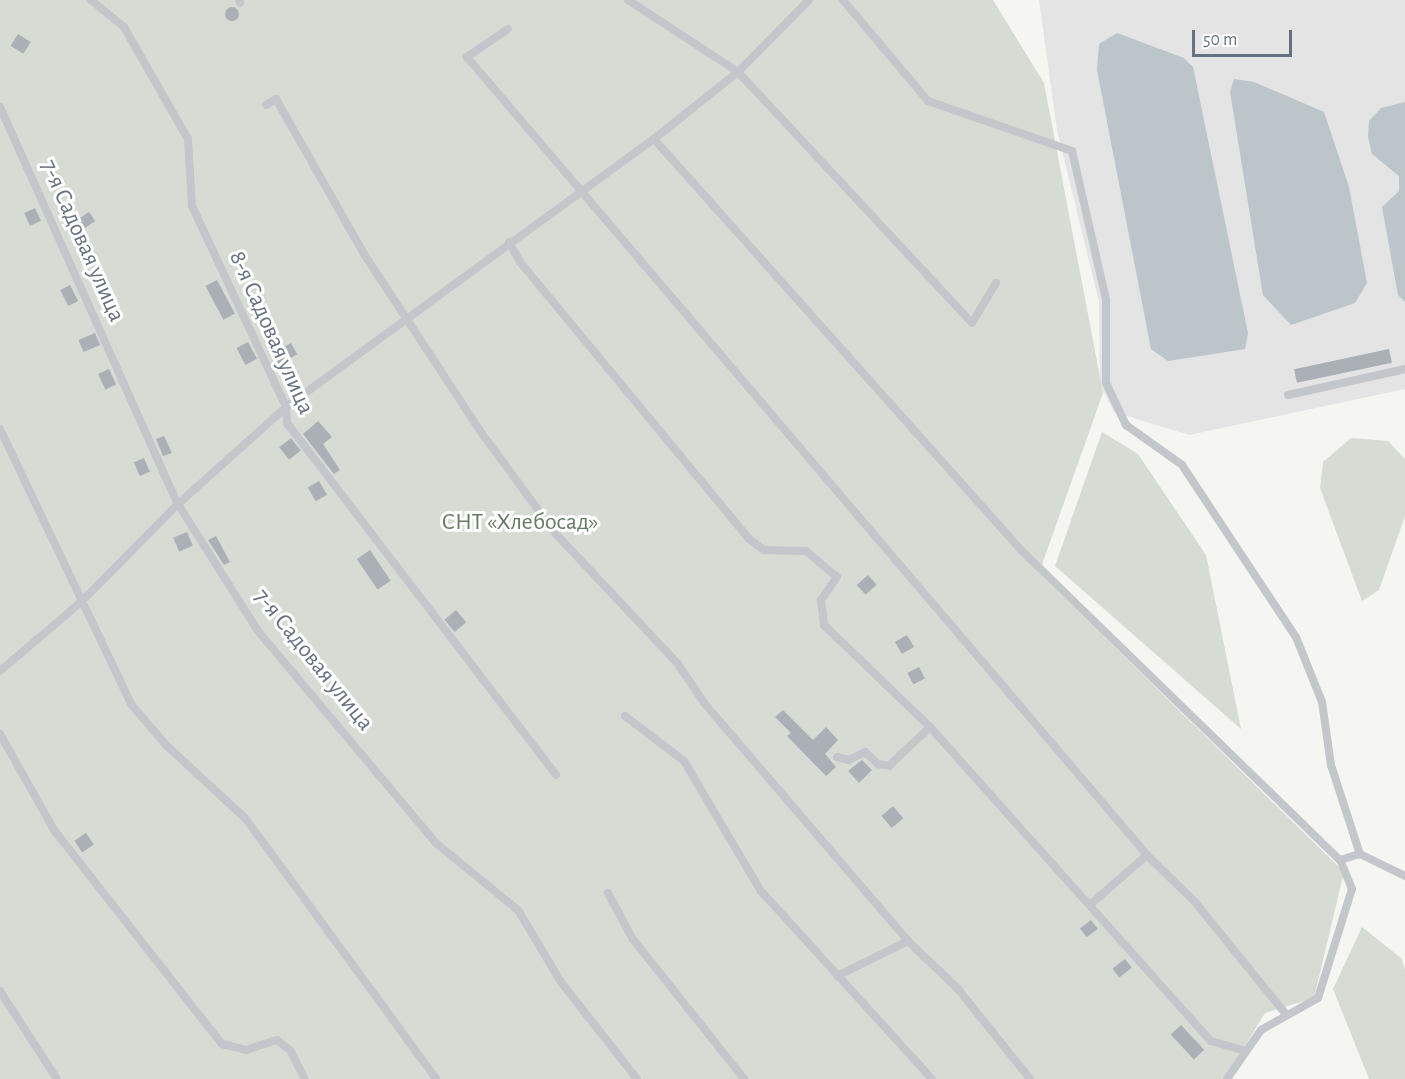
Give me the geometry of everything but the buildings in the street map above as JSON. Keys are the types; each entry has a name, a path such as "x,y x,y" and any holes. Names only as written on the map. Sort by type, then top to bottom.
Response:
{"lane":[{"name":"8-я Садовая улица","path":"91,0 124,27 188,139 192,206 286,407 287,423 556,775"},
{"path":"628,0 738,72 972,322 996,283"},
{"path":"0,671 81,602 178,504 286,407 406,316 654,139 738,72 809,0"},
{"path":"843,0 928,101 1072,151 1106,300 1106,383 1126,424 1182,465 1296,637 1322,702 1331,765 1360,854"},
{"path":"508,29 467,57 580,194 1147,855 1196,902 1285,1012"},
{"path":"266,105 276,99 406,316 556,534 678,664 705,704 908,941 958,989 1030,1079"},
{"name":"7-я Садовая улица","path":"0,106 178,504 258,631 436,843 518,910 561,981 637,1079"},
{"path":"654,139 1022,551 1340,860 1352,889 1318,998 1285,1012 1246,1051 1227,1079"},
{"path":"509,242 520,262 749,539 764,550 806,551 837,577 822,595 821,621 930,727 1092,903 1211,1041 1246,1051"},
{"path":"1288,395 1405,369"},
{"path":"0,429 81,602 141,717 246,819 436,1079"},
{"path":"625,716 684,761 761,891 932,1079"},
{"path":"837,757 849,760 865,752 878,764 889,766 930,727"},
{"path":"0,735 54,830 222,1044 246,1050 277,1040 290,1050 305,1079"},
{"path":"1340,860 1360,854 1405,876"},
{"path":"1092,903 1147,855"},
{"path":"608,893 632,939 744,1079"},
{"path":"837,976 908,941"},
{"path":"0,991 57,1079"}],"shaded area":[{"path":"1039,0 1405,0 1405,389 1189,435 1114,412 1100,384 1099,302 1057,130"},
{"path":"1117,33 1184,58 1193,67 1248,333 1245,349 1168,361 1151,349 1097,70 1099,44"},
{"path":"1234,79 1254,82 1324,112 1349,187 1367,283 1355,303 1291,325 1263,295 1230,92"},
{"path":"1405,102 1405,302 1398,295 1382,207 1399,191 1399,176 1372,154 1368,137 1369,121 1381,108"}],"green space":[{"name":"СНТ «Хлебосад»","path":"0,0 993,0 1044,83 1103,393 1039,573 1344,872 1314,998 1265,1013 1225,1079 0,1079"},
{"path":"1102,432 1138,454 1206,555 1241,729 1055,566"},
{"path":"1351,438 1388,441 1405,459 1405,516 1379,590 1362,601 1320,488 1323,462"},
{"path":"1362,927 1401,958 1405,969 1405,1079 1369,1079 1333,989"}]}
